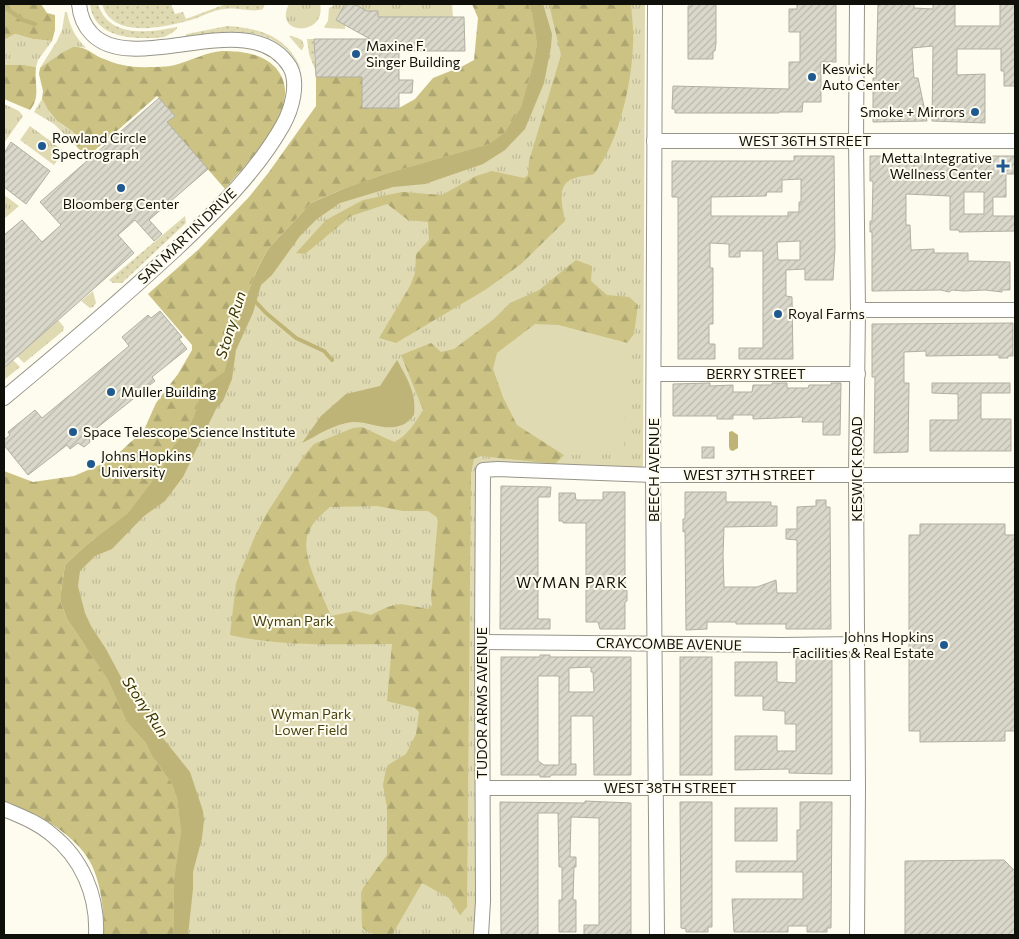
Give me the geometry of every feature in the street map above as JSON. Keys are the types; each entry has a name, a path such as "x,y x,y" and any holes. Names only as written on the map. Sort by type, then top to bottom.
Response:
{"street":[{"name":"SAN MARTIN DRIVE","path":"4,398 122,298 213,214 230,196 272,143 285,122 292,98 293,73 280,54 266,46 250,41 229,40 141,48 114,47 101,42 90,32 81,16 79,4"},
{"name":"BEECH AVENUE","path":"655,4 653,475 657,935"},
{"name":"KESWICK ROAD","path":"857,4 857,935"},
{"name":"WEST 36TH STREET","path":"654,140 1015,140"},
{"path":"858,310 1015,310"},
{"name":"BERRY STREET","path":"654,374 858,374"},
{"name":"WEST 37TH STREET","path":"483,470 653,475 1015,475"},
{"name":"TUDOR ARMS AVENUE","path":"481,935 483,470"},
{"name":"CRAYCOMBE AVENUE","path":"482,642 857,644"},
{"name":"WEST 38TH STREET","path":"483,788 858,788"},
{"path":"4,809 27,819 51,833 76,861 90,889 95,912 96,935"}],"green space":[{"path":"4,4 41,4 47,13 55,15 55,30 52,41 33,39 15,34 4,40"},
{"path":"90,4 98,4 103,15 120,28 142,31 177,27 177,29 159,38 135,38 117,35 109,32 96,21"},
{"path":"102,4 171,4 175,14 183,12 186,19 226,4 265,4 263,9 259,10 221,10 168,26 140,28 116,23 108,15"},
{"path":"289,4 320,4 320,15 316,22 309,27 293,27 288,22 286,15"},
{"path":"333,4 345,4 336,20 345,25 345,29 324,27 328,21 329,8"},
{"path":"354,4 452,4 453,17 378,17 377,11 367,11"},
{"path":"472,4 528,4 532,13 537,44 534,61 521,107 504,133 489,144 385,174 311,203 268,249 242,307 229,348 224,372 203,386 194,416 188,428 172,448 163,467 128,513 85,546 65,565 61,603 67,619 108,680 127,722 146,743 151,754 172,784 177,798 181,833 174,879 173,935 104,935 99,884 87,857 71,839 50,823 27,810 4,802 4,471 33,482 74,476 111,460 144,430 156,403 178,374 192,350 192,345 148,294 199,249 249,197 269,172 316,106 316,77 362,77 362,108 399,108 415,99 433,78 474,60 478,18"},
{"name":"Wyman Park","path":"535,4 645,4 643,467 640,471 486,462 476,468 476,920 474,935 180,935 76,619 74,568 237,337 271,259"},
{"path":"549,4 631,4 633,41 630,78 617,130 603,161 594,174 570,180 566,184 562,193 565,221 521,264 485,290 396,343 379,338 410,286 415,273 416,254 429,240 428,222 408,220 387,204 351,216 305,254 296,253 326,220 363,200 402,192 442,195 476,176 492,171 524,178 528,175 529,161 561,55"},
{"path":"65,12 67,12 71,27 76,36 86,48 79,47 67,50 40,68 62,30"},
{"path":"227,26 251,29 280,41 295,58 301,69 287,50 274,41 262,36 250,33 237,33 185,36"},
{"path":"15,34 33,39 52,41 38,60 36,67 4,65 4,40"},
{"path":"289,36 302,40 304,46 302,50 301,50"},
{"path":"307,39 314,39 316,72 309,54"},
{"path":"73,47 86,49 114,63 137,67 172,66 210,53 222,51 243,52 257,56 275,67 284,82 285,98 280,114 260,148 225,189 167,122 175,116 157,96 87,157 77,147 76,136 57,121 42,99 43,91 39,74 40,68"},
{"path":"4,65 36,67 36,95 30,110 4,99"},
{"path":"42,99 54,118 73,132 77,147 54,124 34,112"},
{"path":"4,104 19,111 23,116 4,143"},
{"path":"30,126 64,151 54,165 20,140"},
{"path":"4,195 19,206 4,219"},
{"path":"185,216 186,223 122,283 113,283 109,280"},
{"path":"576,260 592,266 591,281 607,295 629,297 638,305 634,334 627,343 558,325 494,369 503,397 517,424 564,455 555,464 481,456 474,459 471,473 467,907 460,915 449,898 422,883 392,935 368,932 362,927 361,893 387,855 387,807 383,785 386,769 388,765 406,754 416,734 419,712 415,708 387,701 392,644 290,643 230,635 236,583 255,536 267,513 303,457 314,444 353,428 362,427 394,442 403,436 414,424 423,410 401,355 431,343 441,352 454,349 494,319 510,303 539,290","holes":["377,506 403,511 428,511 438,518 431,597 432,605 429,609 401,604 387,607 371,615 355,611 331,616 309,562 306,540 313,524 330,507"]},
{"path":"93,291 96,303 90,308 81,301"},
{"path":"58,320 64,327 63,331 24,363 17,356"},
{"path":"535,324 558,325 627,343 624,453 564,455 517,425 503,397 493,369 497,353"},
{"path":"13,360 20,367 4,380 4,368"}],"water":[{"name":"Stony Run","path":"528,4 543,4 552,34 544,83 525,129 505,150 483,164 425,184 393,187 340,203 317,219 300,236 272,275 261,285 253,313 236,350 232,379 223,401 216,409 183,477 165,501 144,516 112,549 95,556 80,571 78,586 85,613 91,626 106,649 130,694 141,698 153,710 162,737 190,772 203,811 202,838 193,872 188,935 173,935 174,879 181,832 177,798 172,784 151,754 146,743 127,722 108,680 67,619 61,603 65,565 85,546 128,513 163,467 172,448 188,428 194,416 203,386 224,372 229,348 242,307 268,249 311,203 385,174 489,144 504,133 521,107 534,61 537,44 532,13"},
{"path":"397,360 413,393 414,415 407,422 396,427 384,427 358,422 345,423 326,430 302,443 321,416 346,394 380,386"},
{"path":"732,431 738,435 738,448 733,451 730,450 729,446 729,432"}],"building":[{"name":"Maxine F. Singer Building","path":"345,4 354,4 367,11 378,11 378,17 464,17 465,51 399,51 399,80 413,80 412,93 399,93 399,108 362,108 362,77 316,77 314,39 370,39 336,20"},
{"path":"692,4 716,4 716,43 713,59 688,59 688,6 692,6"},
{"path":"797,4 836,4 836,62 821,62 821,102 803,102 802,112 675,113 675,109 672,109 673,86 789,89 789,62 800,62 800,32 789,32 789,9 797,9"},
{"path":"878,4 914,4 914,8 933,9 933,4 955,4 955,26 1000,26 1000,4 1015,4 1015,86 1004,86 1004,71 1001,71 1001,49 957,49 957,75 985,74 985,123 932,121 933,46 912,48 914,78 918,78 927,121 873,122 873,78 876,78"},
{"name":"Bloomberg Center","path":"159,98 175,116 167,122 208,169 149,220 162,234 154,241 135,220 118,235 134,253 4,368 4,235 22,220 42,242 61,225 40,202"},
{"path":"11,142 50,171 26,204 4,187 4,153"},
{"path":"794,156 834,156 835,249 833,280 805,280 805,269 786,270 786,296 792,297 793,359 739,359 739,348 763,348 763,251 740,251 740,257 729,257 729,244 710,243 710,268 713,268 713,324 709,324 709,344 715,344 715,359 678,359 678,197 672,197 672,161 794,161","holes":["801,179 799,212 788,212 788,216 711,216 711,197 766,196 767,192 782,192 782,180","800,241 800,260 778,260 777,242"]},
{"path":"870,156 1015,156 1015,174 1006,174 1006,197 993,197 993,216 1015,216 1015,231 959,232 959,230 950,230 950,196 906,194 906,225 910,225 911,250 934,249 934,253 968,253 968,261 1010,262 1010,290 1002,290 1002,292 985,290 952,290 949,292 941,290 872,291 872,232 870,232 870,221 872,221 873,181 870,181","holes":["964,192 984,192 984,214 964,214"]},
{"name":"Muller Building","path":"160,311 182,337 179,339 187,349 152,377 155,381 146,388 150,394 144,399 138,395 88,435 90,442 84,447 78,443 70,449 67,445 28,475 4,445 4,440 10,435 8,432 35,410 42,418 129,346 122,337 148,315 151,318"},
{"path":"1013,323 1013,356 1008,356 1008,358 999,358 999,355 926,356 926,351 904,352 904,383 909,383 908,452 874,453 875,377 872,377 872,324"},
{"path":"710,383 710,386 733,385 733,392 752,392 753,385 772,385 772,383 787,383 787,388 808,388 809,385 841,383 840,435 823,435 823,422 802,422 803,417 753,419 753,415 733,415 733,419 717,419 717,416 673,416 673,384"},
{"path":"932,383 1010,383 1010,393 981,393 981,419 1011,419 1011,451 930,451 930,420 958,420 958,394 932,393"},
{"path":"702,447 714,447 714,458 702,458"},
{"path":"501,486 551,487 550,497 538,497 538,619 550,619 550,629 500,629"},
{"path":"603,492 625,492 625,590 627,590 627,601 625,602 625,629 600,629 598,622 586,622 586,523 563,523 563,521 559,521 559,493 575,493 576,500 603,500"},
{"path":"685,492 726,492 726,502 771,502 771,506 777,506 777,526 724,527 723,555 724,587 757,587 776,580 777,593 797,593 797,540 786,539 786,529 797,529 797,507 816,506 816,500 826,500 826,507 830,507 831,629 786,629 786,624 707,622 707,629 686,630 685,531 683,532"},
{"path":"920,524 1005,524 1005,535 1015,535 1015,731 1005,731 1005,741 920,742 920,731 909,731 909,535 920,535"},
{"path":"540,655 550,655 550,657 631,657 631,775 594,775 593,716 571,716 571,764 576,764 576,775 540,777 540,775 501,775 501,657 540,657","holes":["591,667 594,692 569,692 569,668","538,676 559,676 559,765 544,765 538,761"]},
{"path":"832,656 832,774 789,773 789,769 735,770 735,736 777,736 777,751 796,751 796,724 785,724 785,711 763,710 763,696 735,696 735,662 777,662 777,682 796,683 796,657"},
{"path":"680,657 712,657 712,775 680,775"},
{"path":"585,801 631,803 631,935 584,935 584,925 599,925 599,818 571,817 570,857 576,857 573,900 576,900 576,932 559,932 559,900 562,900 562,867 559,867 558,813 538,813 538,935 501,935 500,802 585,803"},
{"path":"680,802 712,802 712,927 708,927 708,932 686,932 686,929 681,928"},
{"path":"800,802 832,802 831,928 827,928 827,932 807,932 807,926 788,926 788,932 734,932 732,899 803,899 803,872 736,872 736,861 797,861 797,830 800,830"},
{"path":"735,808 777,808 777,841 735,841"},
{"path":"1004,860 1015,871 1015,935 905,935 905,861"}],"waterway":[{"path":"4,7 23,20 35,24"},
{"path":"253,299 266,313 296,338 324,351 332,360"}],"place":[{"name":"Maxine F. Singer Building","path":"356,54"},
{"name":"Keswick Auto Center","path":"812,77"},
{"name":"Smoke + Mirrors","path":"975,112"},
{"name":"Rowland Circle Spectrograph","path":"42,146"},
{"name":"Metta Integrative Wellness Center","path":"1003,166"},
{"name":"Bloomberg Center","path":"121,188"},
{"name":"Royal Farms","path":"778,314"},
{"name":"Muller Building","path":"111,392"},
{"name":"Space Telescope Science Institute","path":"73,432"},
{"name":"Johns Hopkins University","path":"91,464"},
{"name":"Johns Hopkins Facilities & Real Estate","path":"944,645"}],"district":[{"name":"WYMAN PARK","path":"572,583"}],"park label":[{"name":"Wyman Park Lower Field","path":"311,722"}]}
